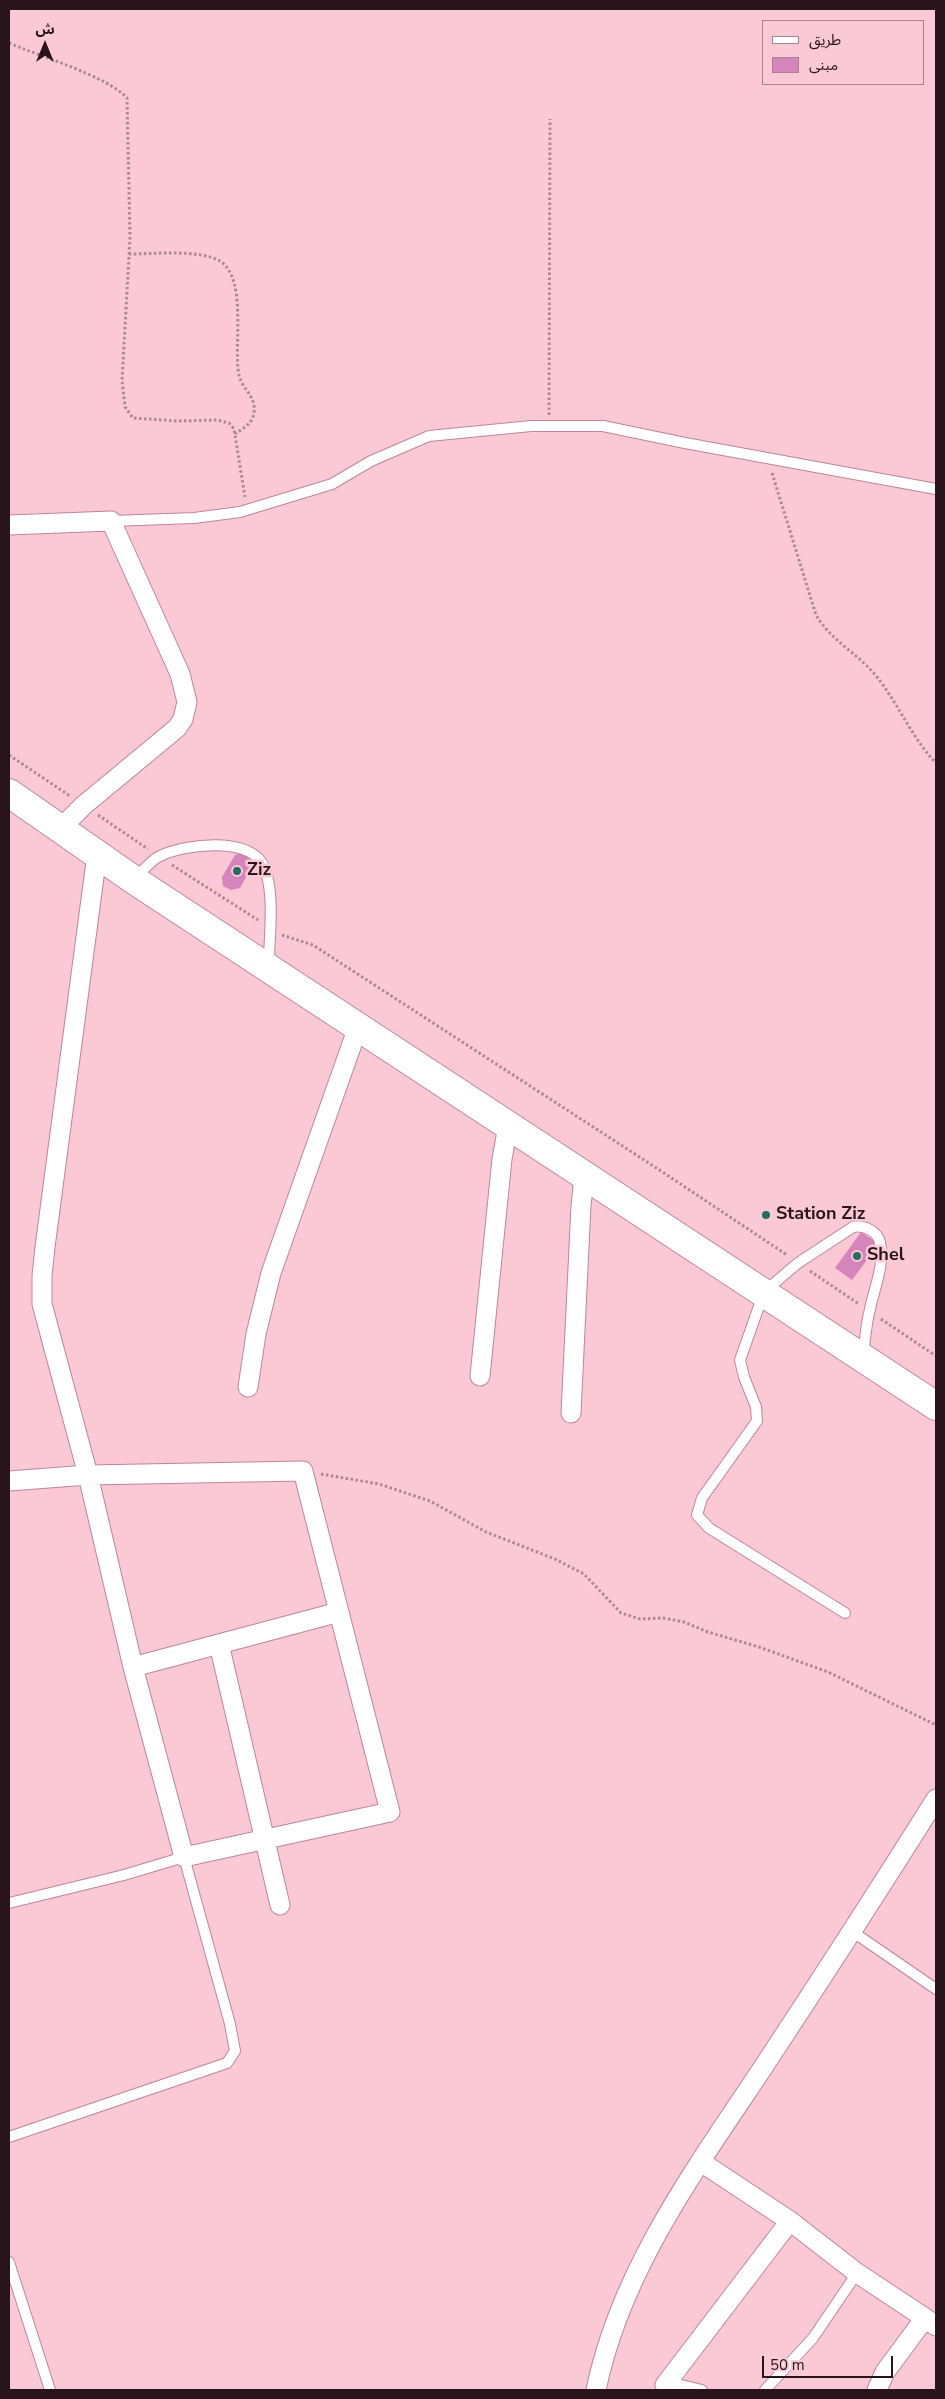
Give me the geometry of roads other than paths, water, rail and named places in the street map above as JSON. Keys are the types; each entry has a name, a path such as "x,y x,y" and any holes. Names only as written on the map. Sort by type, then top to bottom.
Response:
{"main road":[{"path":"9,793 59,830 134,880 584,1177 764,1292 936,1406"}],"street":[{"path":"9,526 111,521 186,691 186,710 177,728 84,805 59,830"},
{"path":"9,1481 88,1475 304,1472 390,1812 184,1857 133,1668 88,1475 42,1304 42,1276 96,854"},
{"path":"248,1387 256,1334 271,1273 358,1027"},
{"path":"480,1376 502,1159 508,1126"},
{"path":"571,1413 584,1177"},
{"path":"133,1668 339,1612"},
{"path":"219,1644 280,1905"},
{"path":"596,2390 614,2328 646,2253 701,2162 853,1932 936,1798"},
{"path":"701,2162 790,2221 857,2273 931,2322 885,2372 877,2390"},
{"path":"661,2388 790,2221"}],"lane":[{"path":"111,521 194,518 247,510 332,484 371,461 429,436 466,431 549,425 603,426 936,489"},
{"path":"134,880 159,856 197,847 214,845 239,848 256,856 262,863 268,883 270,968"},
{"path":"845,1613 709,1528 697,1515 702,1498 757,1421 756,1407 744,1377 740,1360 764,1292 798,1263 853,1227 861,1226 868,1228 880,1242 881,1248 862,1357"},
{"path":"9,1903 124,1875 184,1857 230,2024 235,2051 227,2063 9,2137"},
{"path":"853,1932 936,1989"},
{"path":"9,2262 50,2390"},
{"path":"765,2390 813,2338 857,2273"},
{"path":"661,2388 677,2384 702,2390"}],"place":[{"name":"Ziz","path":"237,871"},
{"name":"Station Ziz","path":"766,1215"},
{"name":"Shel","path":"857,1256"}]}
